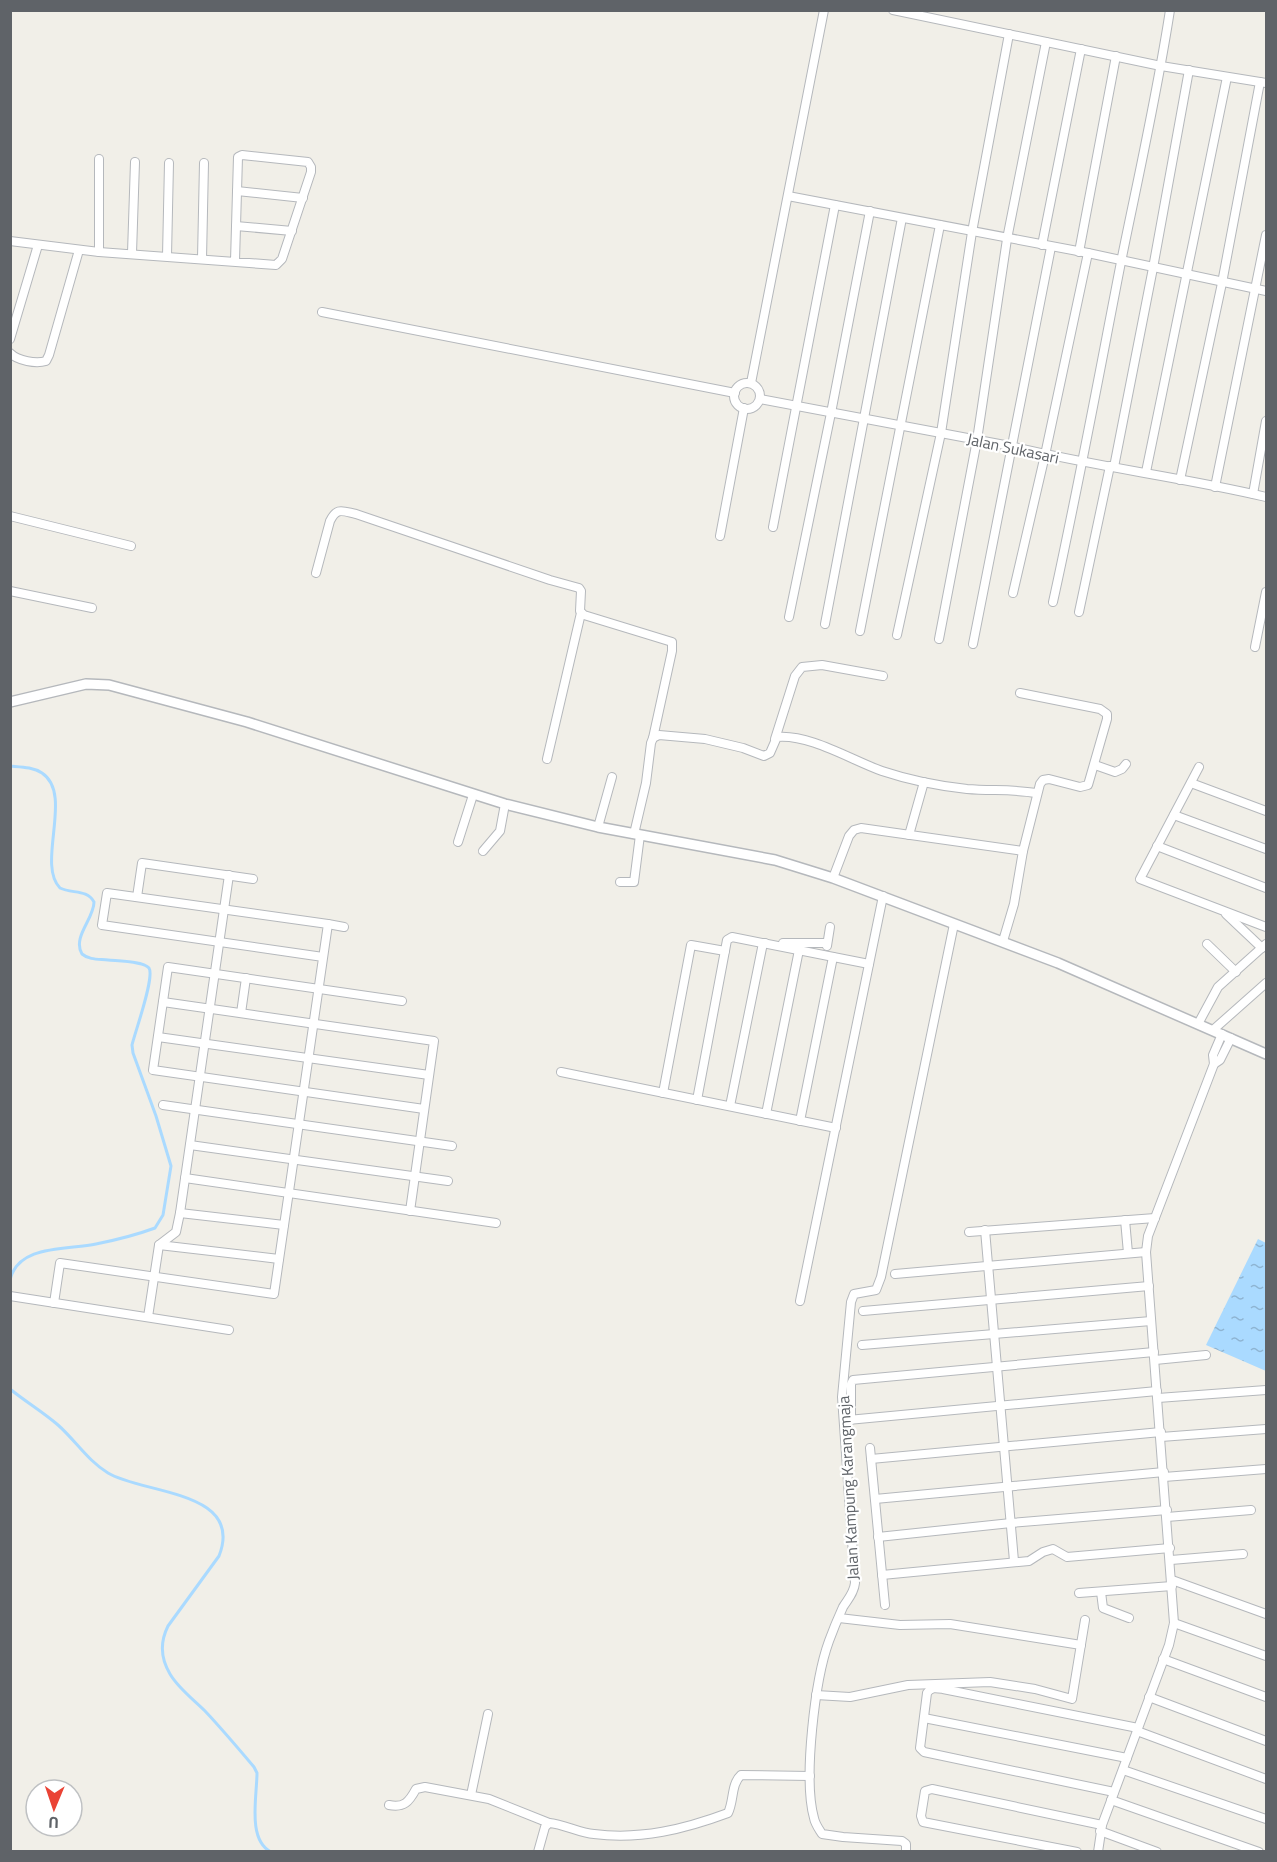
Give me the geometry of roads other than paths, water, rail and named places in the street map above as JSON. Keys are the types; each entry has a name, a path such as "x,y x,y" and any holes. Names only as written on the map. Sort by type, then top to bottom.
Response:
{"street":[{"path":"751,383 824,10"},
{"path":"893,10 1161,66 1263,82 1180,480"},
{"path":"1053,602 1084,462 1170,10"},
{"path":"897,635 941,433 972,232 1009,34"},
{"path":"939,639 977,440 1007,239 1046,42"},
{"path":"1042,245 1081,49"},
{"path":"1079,252 1116,56"},
{"path":"1079,612 1153,268 1189,70"},
{"path":"1146,472 1227,77"},
{"path":"10,241 99,252 278,265 303,198 311,167 308,162 240,155 238,159 235,261"},
{"path":"99,159 99,252"},
{"path":"132,254 135,162"},
{"path":"167,256 169,162"},
{"path":"202,258 204,163"},
{"path":"237,191 303,198"},
{"path":"788,196 1088,253 1266,291"},
{"path":"772,527 835,205"},
{"path":"789,617 870,212"},
{"path":"825,624 902,218"},
{"path":"860,631 940,225"},
{"path":"236,226 292,231"},
{"path":"1215,486 1266,235"},
{"path":"10,339 38,245"},
{"path":"973,644 1010,446 1052,247"},
{"path":"10,353 14,357 38,363 46,361 79,250"},
{"path":"1013,593 1046,455 1088,253"},
{"path":"322,312 735,393"},
{"path":"751,383 758,388 759,399 752,408 744,408 738,404 735,393 743,384 751,383"},
{"name":"Jalan Sukasari","path":"759,399 1266,497"},
{"path":"720,536 744,408"},
{"path":"1252,494 1266,421"},
{"path":"316,573 330,521 334,513 343,511 578,587 581,591 581,613 547,759"},
{"path":"10,516 131,546"},
{"path":"10,591 92,608"},
{"path":"1255,647 1266,592"},
{"path":"581,613 672,642 672,651 649,751 637,835 634,882 620,882"},
{"path":"652,738 665,735 705,739 743,748 764,756 770,753 795,676 802,668 822,665 883,676"},
{"path":"10,702 86,684 109,685 247,722 505,804 598,827 775,860 833,878 1003,941 1266,1054"},
{"path":"1003,941 1014,904 1023,851 1036,793 1041,781 1046,779 1080,787 1086,786 1091,780 1107,714 1100,709 1020,693"},
{"path":"775,739 783,736 806,741 882,771 924,782 967,789 1005,789 1036,793"},
{"path":"1095,765 1115,772 1126,764"},
{"path":"1200,767 1140,879 1266,927"},
{"path":"598,827 612,777"},
{"path":"909,835 924,782"},
{"path":"1191,783 1266,811"},
{"path":"458,842 473,795"},
{"path":"483,851 500,831 505,804"},
{"path":"1174,815 1266,849"},
{"path":"833,878 849,836 854,830 868,828 1023,851"},
{"path":"1157,846 1266,888"},
{"path":"137,897 142,863 253,879"},
{"path":"148,1317 159,1245 176,1233 180,1213 229,875"},
{"path":"323,957 102,925 107,892 344,927"},
{"path":"800,1301 883,896"},
{"path":"1198,1024 1218,987 1264,946 1222,910"},
{"path":"54,1303 60,1263 274,1294 328,924"},
{"name":"Jalan Kampung Karangmaja","path":"906,1851 906,1844 902,1841 822,1834 813,1817 810,1776 816,1695 828,1643 855,1583 847,1420 842,1397 851,1298 856,1294 876,1290 881,1278 954,924"},
{"path":"800,1121 829,956 827,944 830,927"},
{"path":"697,1100 727,940 732,937 869,964"},
{"path":"763,943 827,944"},
{"path":"730,1106 763,943"},
{"path":"1207,944 1236,972"},
{"path":"663,1093 691,945 725,951"},
{"path":"766,1114 799,950"},
{"path":"402,1001 168,967 153,1070 424,1109"},
{"path":"241,1013 246,978"},
{"path":"1098,1851 1101,1828 1174,1623 1146,1252 1148,1236 1214,1064 1213,1055 1222,1034 1266,983"},
{"path":"163,1002 434,1041 410,1211"},
{"path":"158,1037 429,1075"},
{"path":"561,1072 836,1128"},
{"path":"163,1106 452,1146"},
{"path":"190,1145 448,1181"},
{"path":"185,1178 496,1223"},
{"path":"180,1213 284,1225"},
{"path":"969,1232 1155,1218"},
{"path":"1125,1220 1128,1253"},
{"path":"985,1230 1014,1561"},
{"path":"159,1245 279,1259"},
{"path":"895,1274 1146,1252"},
{"path":"863,1311 1149,1286"},
{"path":"12,1296 229,1330"},
{"path":"862,1345 1151,1321"},
{"path":"1206,1355 1154,1356 996,1367 853,1380 847,1420 1000,1406 1266,1390"},
{"path":"871,1459 1004,1445 1266,1429"},
{"path":"870,1448 885,1605"},
{"path":"875,1499 1007,1485 1266,1469"},
{"path":"878,1537 1011,1523 1251,1510"},
{"path":"882,1575 1029,1561 1048,1550 1059,1551 1067,1557 1170,1548"},
{"path":"1171,1560 1243,1554"},
{"path":"1079,1593 1172,1583 1266,1614"},
{"path":"1101,1592 1103,1608 1129,1618"},
{"path":"839,1618 900,1625 950,1624 1081,1645"},
{"path":"816,1695 850,1697 908,1685 990,1682 1035,1689 1072,1699 1085,1620"},
{"path":"1174,1623 1266,1656"},
{"path":"1163,1659 1266,1697"},
{"path":"1259,1851 1113,1796 924,1752 920,1748 927,1693 930,1689 935,1688 1138,1729 1266,1779"},
{"path":"1149,1697 1266,1741"},
{"path":"471,1795 488,1714"},
{"path":"924,1718 1127,1758"},
{"path":"1123,1770 1266,1819"},
{"path":"389,1805 398,1807 406,1803 416,1789 421,1787 471,1795 506,1805 549,1823 582,1832 618,1836 671,1831 728,1813 735,1785 741,1775 810,1776"},
{"path":"1077,1851 923,1822 921,1816 926,1791 932,1789 1101,1828 1157,1851"},
{"path":"538,1851 545,1827 549,1823"}],"water":[{"path":"1258,1239 1266,1243 1266,1371 1206,1345"}],"waterway":[{"path":"10,766 38,771 51,783 55,796 52,847 54,877 60,888 83,893 94,902 91,915 81,935 82,954 94,959 136,963 149,968 147,993 132,1045 171,1166 163,1215 155,1228 85,1246 33,1254 15,1268 10,1280"},
{"path":"10,1310 10,1327"},
{"path":"10,1389 58,1425 94,1463 108,1473 186,1498 204,1506 217,1518 223,1534 219,1556 168,1626 164,1638 163,1656 177,1684 211,1718 254,1767 257,1773 256,1828 259,1838 271,1852"}]}
